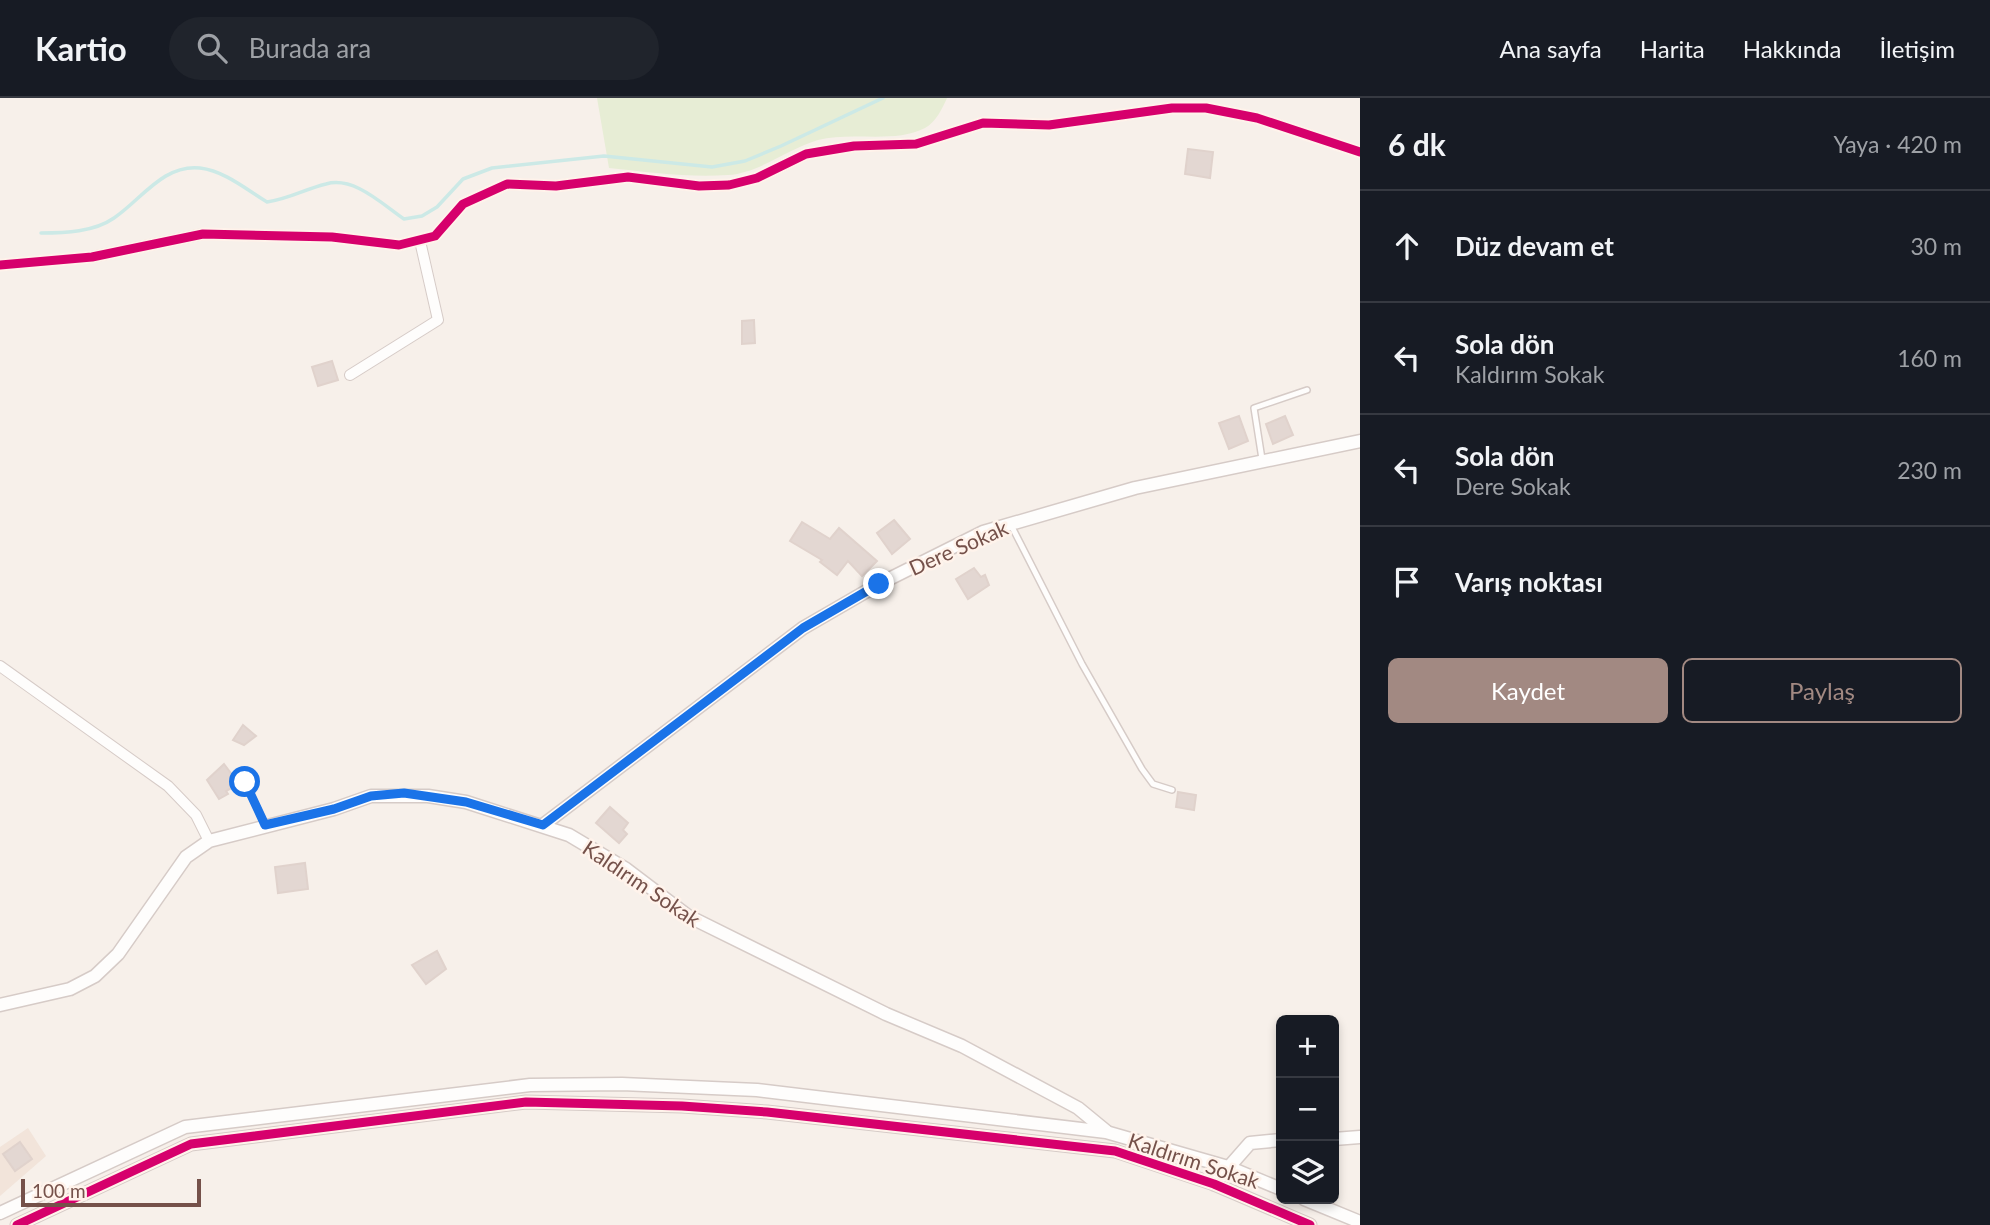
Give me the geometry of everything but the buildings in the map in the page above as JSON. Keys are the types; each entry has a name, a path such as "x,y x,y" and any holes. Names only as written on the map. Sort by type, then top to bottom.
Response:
{"street":[{"path":"0,265 82,258 203,234 332,237 384,245 420,241 435,236 463,204 507,184 556,186 636,177 699,186 729,185 757,178 806,154 854,146 916,144 983,122 1049,125 1172,108 1206,108 1256,118 1360,152"},
{"path":"351,375 438,320 420,241"},
{"name":"Dere Sokak","path":"543,825 803,628 879,584 984,531 1135,488 1262,459 1318,452 1360,441"},
{"path":"0,666 167,786 197,815 209,841"},
{"name":"Kaldırım Sokak","path":"0,1005 70,989 95,975 118,954 186,857 209,841 334,809 371,796 404,793 466,802 543,825 599,851 657,895 708,926 886,1014 962,1046 1078,1108 1106,1132 1115,1151 1214,1184 1310,1225"},
{"path":"1,1212 185,1127 530,1084 622,1084 757,1090 1106,1132"},
{"path":"17,1225 191,1144 526,1102 682,1106 767,1112 1115,1151"},
{"name":"Kaldırım Sokak","path":"1106,1132 1228,1167 1276,1187"},
{"path":"1339,1139 1360,1137"},
{"path":"1214,1184 1250,1143 1276,1140"},
{"path":"1316,1204 1360,1222"}],"lane":[{"path":"1262,459 1254,408 1307,390"},
{"path":"1009,523 1082,664 1136,759 1153,784 1172,790"},
{"path":"245,782 265,825"}],"shaded area":[{"path":"28,1128 46,1156 0,1196 0,1147"}],"green space":[{"path":"597,98 947,98 932,122 913,133 818,140 751,170 728,175 698,176 609,168"}],"waterway":[{"path":"41,233 79,231 106,223 164,177 187,168 218,173 267,202 326,184 347,184 367,193 404,219 422,216 437,207 463,179 492,168 604,156 712,167 745,161 883,98"}],"cycle path":[{"path":"0,265 92,257 203,234 332,237 399,245 435,236 463,204 507,184 556,186 628,177 699,186 729,185 757,178 806,154 854,146 916,144 983,123 1049,125 1172,108 1206,108 1257,118 1360,152"},
{"path":"17,1225 191,1144 526,1102 682,1106 767,1112 1115,1151 1214,1184 1310,1225"}],"route":[{"path":"245,782 259,807 265,825 334,809 371,796 404,793 466,802 543,825 803,628 879,584"}]}
